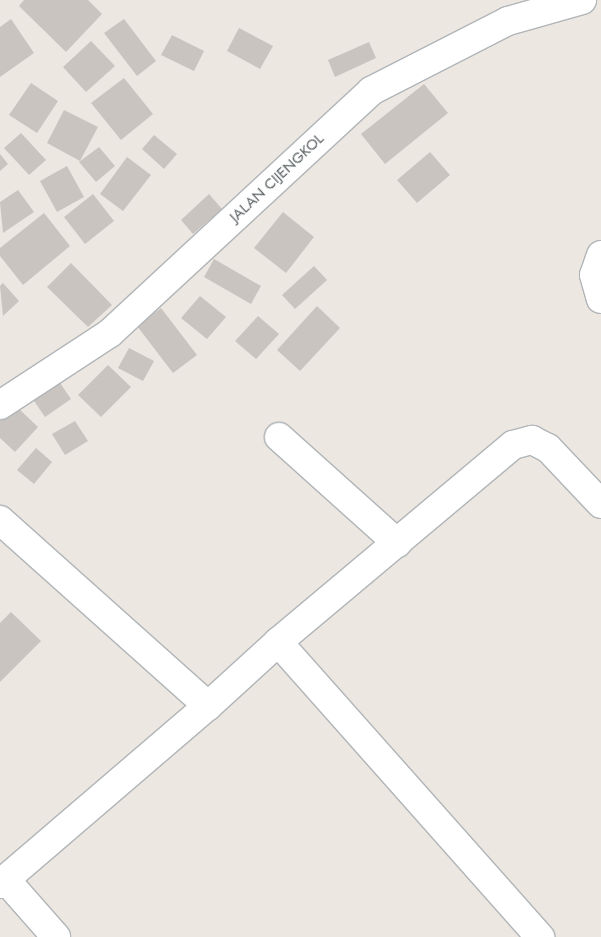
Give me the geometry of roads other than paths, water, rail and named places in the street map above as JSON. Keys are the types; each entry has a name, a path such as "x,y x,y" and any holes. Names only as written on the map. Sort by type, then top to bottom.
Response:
{"street":[{"name":"JALAN CIJENGKOL","path":"0,405 110,333 371,91 508,21 582,0"},
{"path":"601,255 594,275 601,299"},
{"path":"279,437 397,543"},
{"path":"56,937 3,882 208,706 278,642 513,445 532,440 548,448 601,504"},
{"path":"0,520 208,706"},
{"path":"278,642 540,937"}]}
